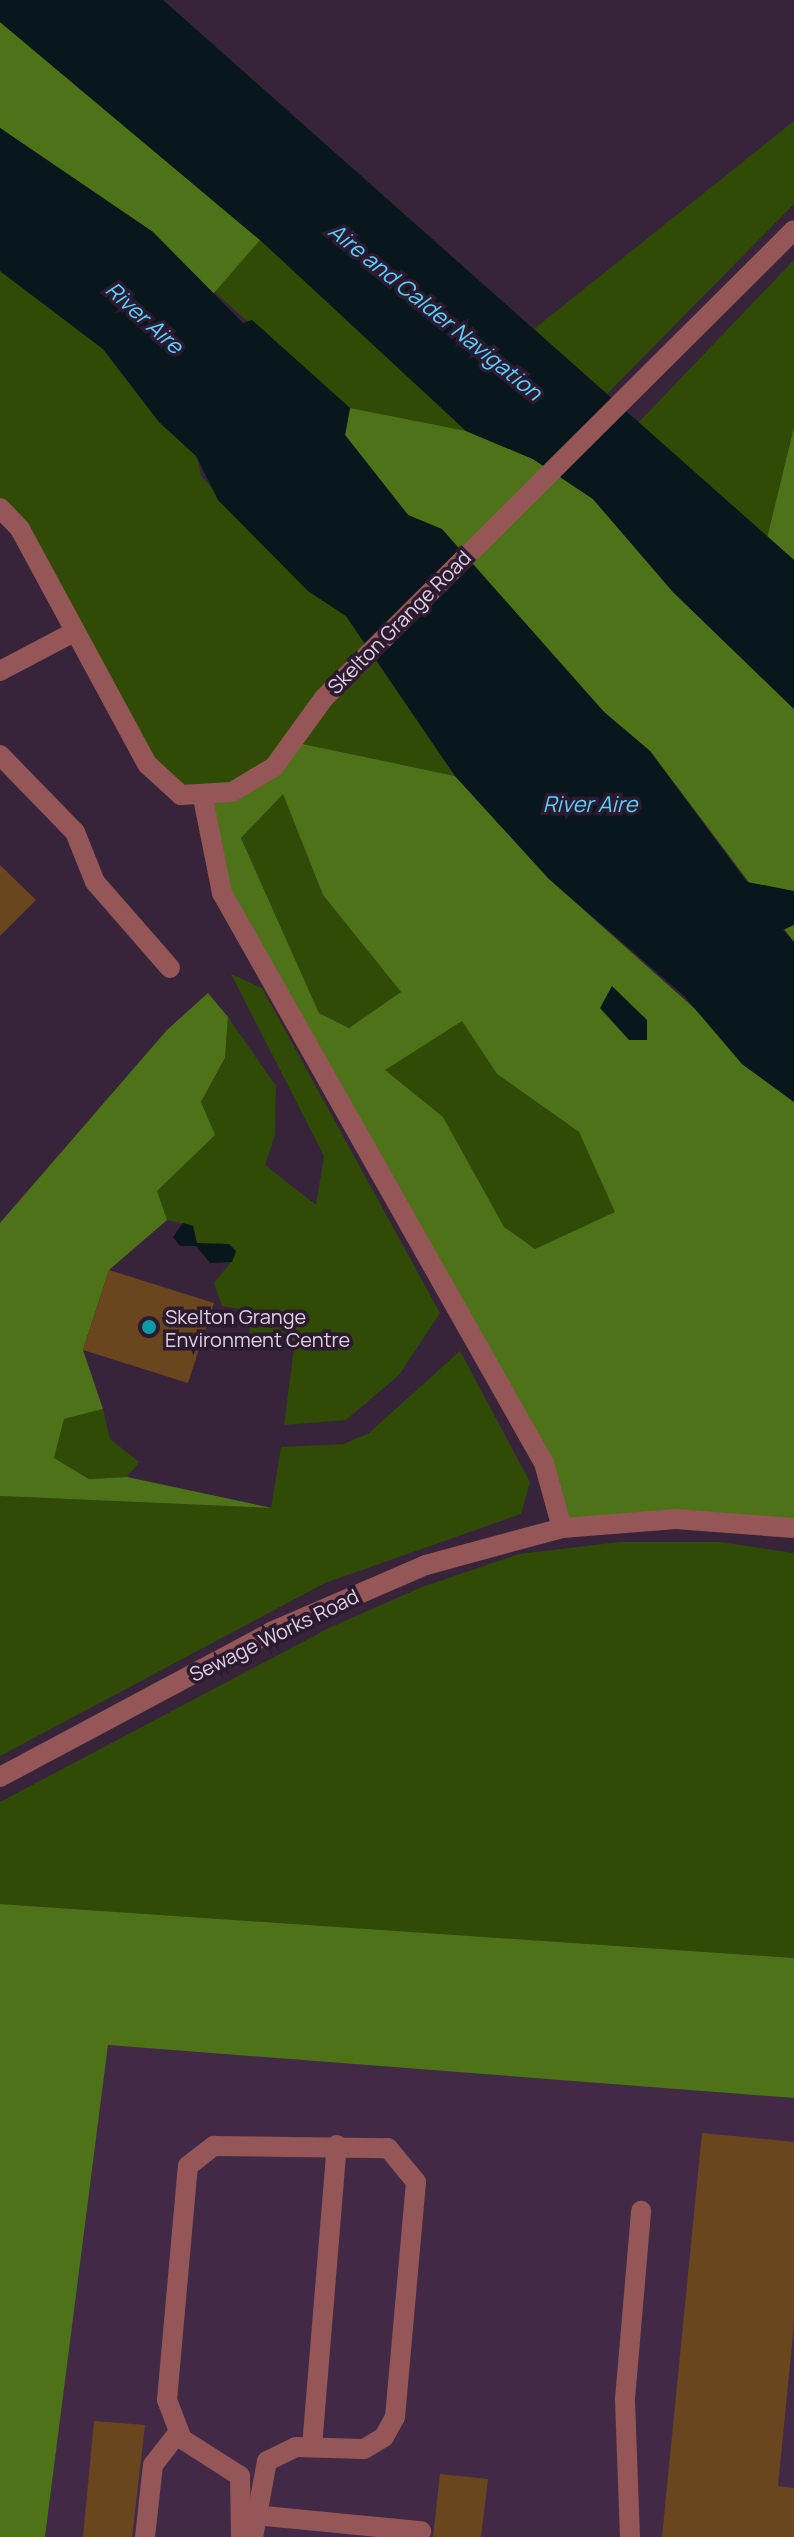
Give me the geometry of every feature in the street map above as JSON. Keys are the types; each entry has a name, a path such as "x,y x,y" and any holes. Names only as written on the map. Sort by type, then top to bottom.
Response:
{"lane":[{"name":"Skelton Grange Road","path":"203,798 232,792 274,767 324,698 794,230"},
{"path":"0,508 20,529 72,633 147,764 181,795 203,798 222,893 544,1463 562,1528"},
{"path":"0,671 72,633"},
{"path":"0,755 75,832 95,882 170,968"},
{"name":"Sewage Works Road","path":"0,1777 271,1632 426,1565 562,1528 676,1519 794,1528"},
{"path":"312,2447 337,2145"},
{"path":"241,2537 249,2515 267,2461 312,2447 364,2449 391,2427 416,2182 388,2148 337,2145 214,2146 188,2166 167,2400 178,2433 240,2476 249,2515 253,2537"},
{"path":"630,2537 625,2399 641,2211"},
{"path":"145,2537 153,2465 178,2433"},
{"path":"249,2515 421,2531"}],"shaded area":[{"path":"108,2045 794,2098 794,2537 45,2537"}],"green space":[{"path":"0,22 260,240 485,443 353,416 180,261 52,158 0,128"},
{"path":"0,22 260,240 213,294 153,232 0,128"},
{"path":"794,121 794,204 607,394 534,329"},
{"path":"794,260 794,427 767,538 638,423"},
{"path":"0,271 103,349 159,422 197,456 201,476 308,591 346,616 455,776 298,743 203,798 162,781 0,508"},
{"path":"350,408 466,431 533,459 593,499 673,592 794,709 794,942 650,751 604,712 442,530 408,515 345,435"},
{"path":"794,427 794,560 767,538"},
{"path":"298,743 455,776 549,879 722,1033 742,1064 794,1102 794,1528 562,1528 544,1463 222,893 203,798","holes":["283,794 323,895 401,992 349,1028 319,1013 241,838","462,1021 497,1074 579,1132 615,1212 535,1249 504,1227 443,1117 385,1070"]},
{"path":"283,793 323,895 401,992 349,1028 319,1013 241,838"},
{"path":"231,974 262,988 440,1313 399,1375 346,1420 284,1425 295,1341 249,1333 252,1311 222,1306 214,1283 232,1261 197,1243 193,1226 167,1220 156,1191 214,1135 201,1102 225,1059 228,1017 276,1086 275,1135 265,1165 316,1205 324,1156"},
{"path":"208,993 228,1017 225,1058 201,1102 215,1135 157,1191 167,1220 109,1270 83,1350 103,1409 64,1419 54,1458 89,1479 127,1477 272,1508 0,1496 0,1223 167,1030"},
{"path":"462,1020 497,1074 579,1132 616,1212 535,1249 504,1228 443,1117 384,1070"},
{"path":"460,1351 530,1482 521,1514 325,1583 0,1756 0,1496 271,1508 281,1447 344,1444 369,1433"},
{"path":"103,1409 110,1439 139,1462 127,1477 89,1479 54,1458 64,1419"},
{"path":"620,1542 720,1542 794,1553 794,1958 0,1904 0,1802 329,1628 422,1587 519,1554"},
{"path":"0,1904 794,1958 794,2098 108,2045 45,2537 0,2537"}],"water":[{"name":"Aire and Calder Navigation","path":"0,0 163,0 794,560 794,709 673,592 593,499 533,459 466,431 260,240 0,22"},
{"name":"River Aire","path":"0,128 153,232 243,323 252,320 350,408 345,435 408,515 442,529 604,712 650,751 747,882 794,891 794,925 783,930 794,942 794,1102 742,1064 684,996 549,879 455,776 346,616 308,591 218,500 196,456 159,422 103,349 0,271"},
{"path":"612,986 647,1020 647,1040 629,1040 600,1008"},
{"path":"183,1223 193,1226 197,1243 229,1244 236,1251 232,1262 210,1263 196,1246 180,1246 173,1237"}],"building":[{"path":"0,865 36,900 0,936"},
{"name":"Skelton Grange Environment Centre","path":"109,1270 214,1303 188,1383 83,1350"},
{"path":"702,2133 794,2142 794,2324 778,2486 794,2488 794,2537 662,2537"},
{"path":"94,2421 145,2425 132,2537 83,2537"},
{"path":"440,2474 488,2479 481,2537 433,2537"}],"place":[{"name":"Skelton Grange Environment Centre","path":"149,1327"}]}
